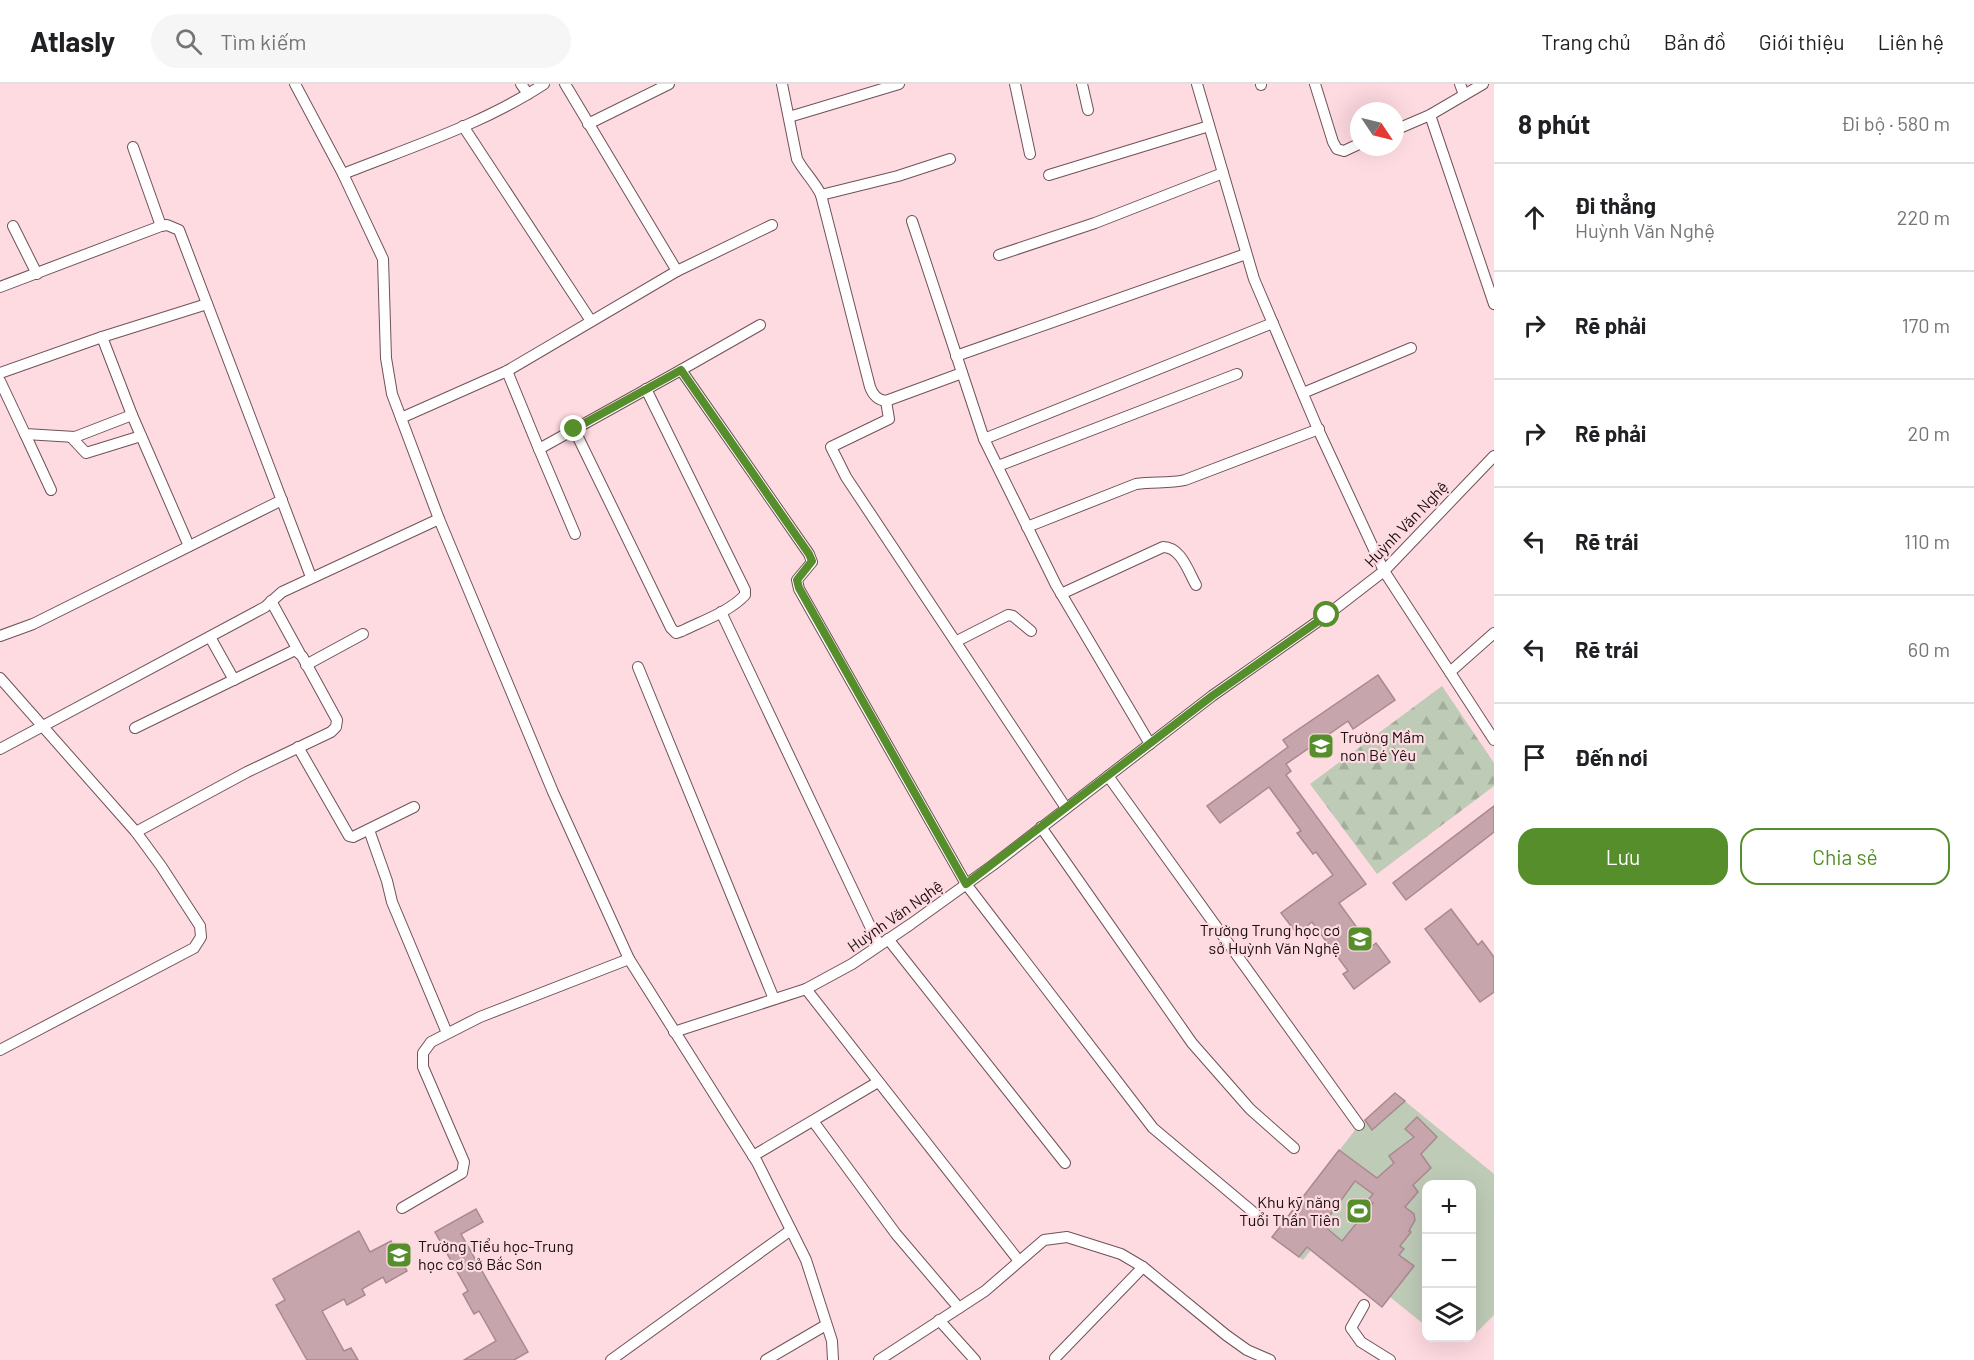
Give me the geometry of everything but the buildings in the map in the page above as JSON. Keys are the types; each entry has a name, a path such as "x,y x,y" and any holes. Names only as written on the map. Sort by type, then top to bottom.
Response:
{"street":[{"path":"295,84 343,174 383,259 386,358 392,394 439,519 553,792 629,959 753,1156 806,1260 831,1341 833,1360"},
{"path":"521,84 528,94"},
{"path":"343,174 463,126 544,84"},
{"path":"565,84 677,270"},
{"path":"588,124 669,84"},
{"path":"782,84 797,159 812,178 821,195 870,387 874,395 881,400 886,400 962,373"},
{"path":"789,117 899,84"},
{"path":"1015,84 1030,154"},
{"path":"1082,84 1088,110"},
{"path":"1197,84 1254,279 1319,429 1384,571 1494,740"},
{"path":"1315,84 1333,142 1337,149 1344,151 1350,148"},
{"path":"1460,84 1464,95"},
{"path":"1404,125 1430,115 1483,84"},
{"path":"1430,115 1494,304"},
{"path":"463,126 591,321"},
{"path":"1049,175 1209,126"},
{"path":"133,147 161,226"},
{"path":"821,195 898,176 950,159"},
{"path":"999,255 1095,223 1223,172"},
{"path":"912,221 984,439 1061,594 1150,744"},
{"path":"0,288 161,226 167,225 179,230 311,577"},
{"path":"401,418 507,370 677,270 772,225"},
{"path":"13,226 37,274"},
{"path":"956,356 1246,254"},
{"path":"0,373 102,337 207,304"},
{"path":"984,439 1273,323"},
{"path":"539,449 760,325"},
{"path":"102,337 132,415 189,546"},
{"path":"1303,393 1411,348"},
{"path":"507,370 575,534"},
{"path":"681,370 809,554 812,561 797,580 799,588 966,884 1153,1128 1258,1218"},
{"path":"998,466 1237,374"},
{"path":"0,381 51,490"},
{"path":"574,429 671,628 676,633 721,612 741,600 745,596 745,591 646,388"},
{"path":"886,400 889,419 831,447 846,477 1066,808"},
{"path":"25,434 55,434 71,437 132,415"},
{"path":"1027,527 1136,484 1147,482 1168,484 1185,480 1319,429"},
{"path":"71,437 86,453 141,436"},
{"name":"Huỳnh Văn Nghệ","path":"674,1032 806,989 852,964 966,884 1212,696 1327,615 1384,571 1494,456"},
{"path":"0,636 33,624 282,501"},
{"path":"0,749 265,607 282,592 439,519"},
{"path":"1061,594 1163,547 1171,547 1178,553 1196,585"},
{"path":"136,832 246,772 331,732 336,727 337,720 271,601"},
{"path":"721,612 883,942 1065,1163"},
{"path":"957,641 1008,615 1013,616 1031,631"},
{"path":"1450,672 1494,633"},
{"path":"306,664 363,634"},
{"path":"210,637 234,680"},
{"path":"135,728 295,650 299,652"},
{"path":"638,667 774,999"},
{"path":"0,678 136,832 200,926 201,938 194,948 0,1050"},
{"path":"298,747 349,836 353,837 369,830 414,807"},
{"path":"1108,776 1359,1125"},
{"path":"1041,827 1192,1043 1250,1108 1294,1149"},
{"path":"369,830 392,902 447,1033"},
{"path":"402,1208 462,1173 464,1168 459,1148 423,1067 423,1053 431,1042 480,1017 629,959"},
{"path":"806,989 1019,1261"},
{"path":"753,1156 878,1082"},
{"path":"813,1121 896,1234 959,1308"},
{"path":"610,1360 791,1230"},
{"path":"879,1360 985,1291 1044,1240 1067,1237 1121,1254 1143,1267 1226,1335 1263,1359"},
{"path":"1054,1358 1143,1267"},
{"path":"1364,1305 1351,1328 1361,1342 1390,1360"},
{"path":"939,1320 975,1360"},
{"path":"766,1360 826,1324"}],"green space":[{"path":"1442,686 1494,763 1494,786 1377,874 1310,784"},
{"name":"Khu kỹ năng Tuổi Thần Tiên","path":"1395,1093 1494,1174 1494,1315 1476,1333 1476,1180 1422,1180 1422,1323 1390,1297 1382,1307 1311,1250 1303,1260 1272,1237 1359,1125"}],"place":[{"name":"Trường Mầm non Bé Yêu","path":"1321,746"},
{"name":"Trường Trung học cơ sở Huỳnh Văn Nghệ","path":"1360,939"},
{"name":"Khu kỹ năng Tuổi Thần Tiên","path":"1359,1211"},
{"name":"Trường Tiểu học-Trung học cơ sở Bắc Sơn","path":"399,1255"}],"route":[{"path":"574,429 681,370 809,554 812,561 797,580 799,588 966,884 1212,696 1327,615"}]}
